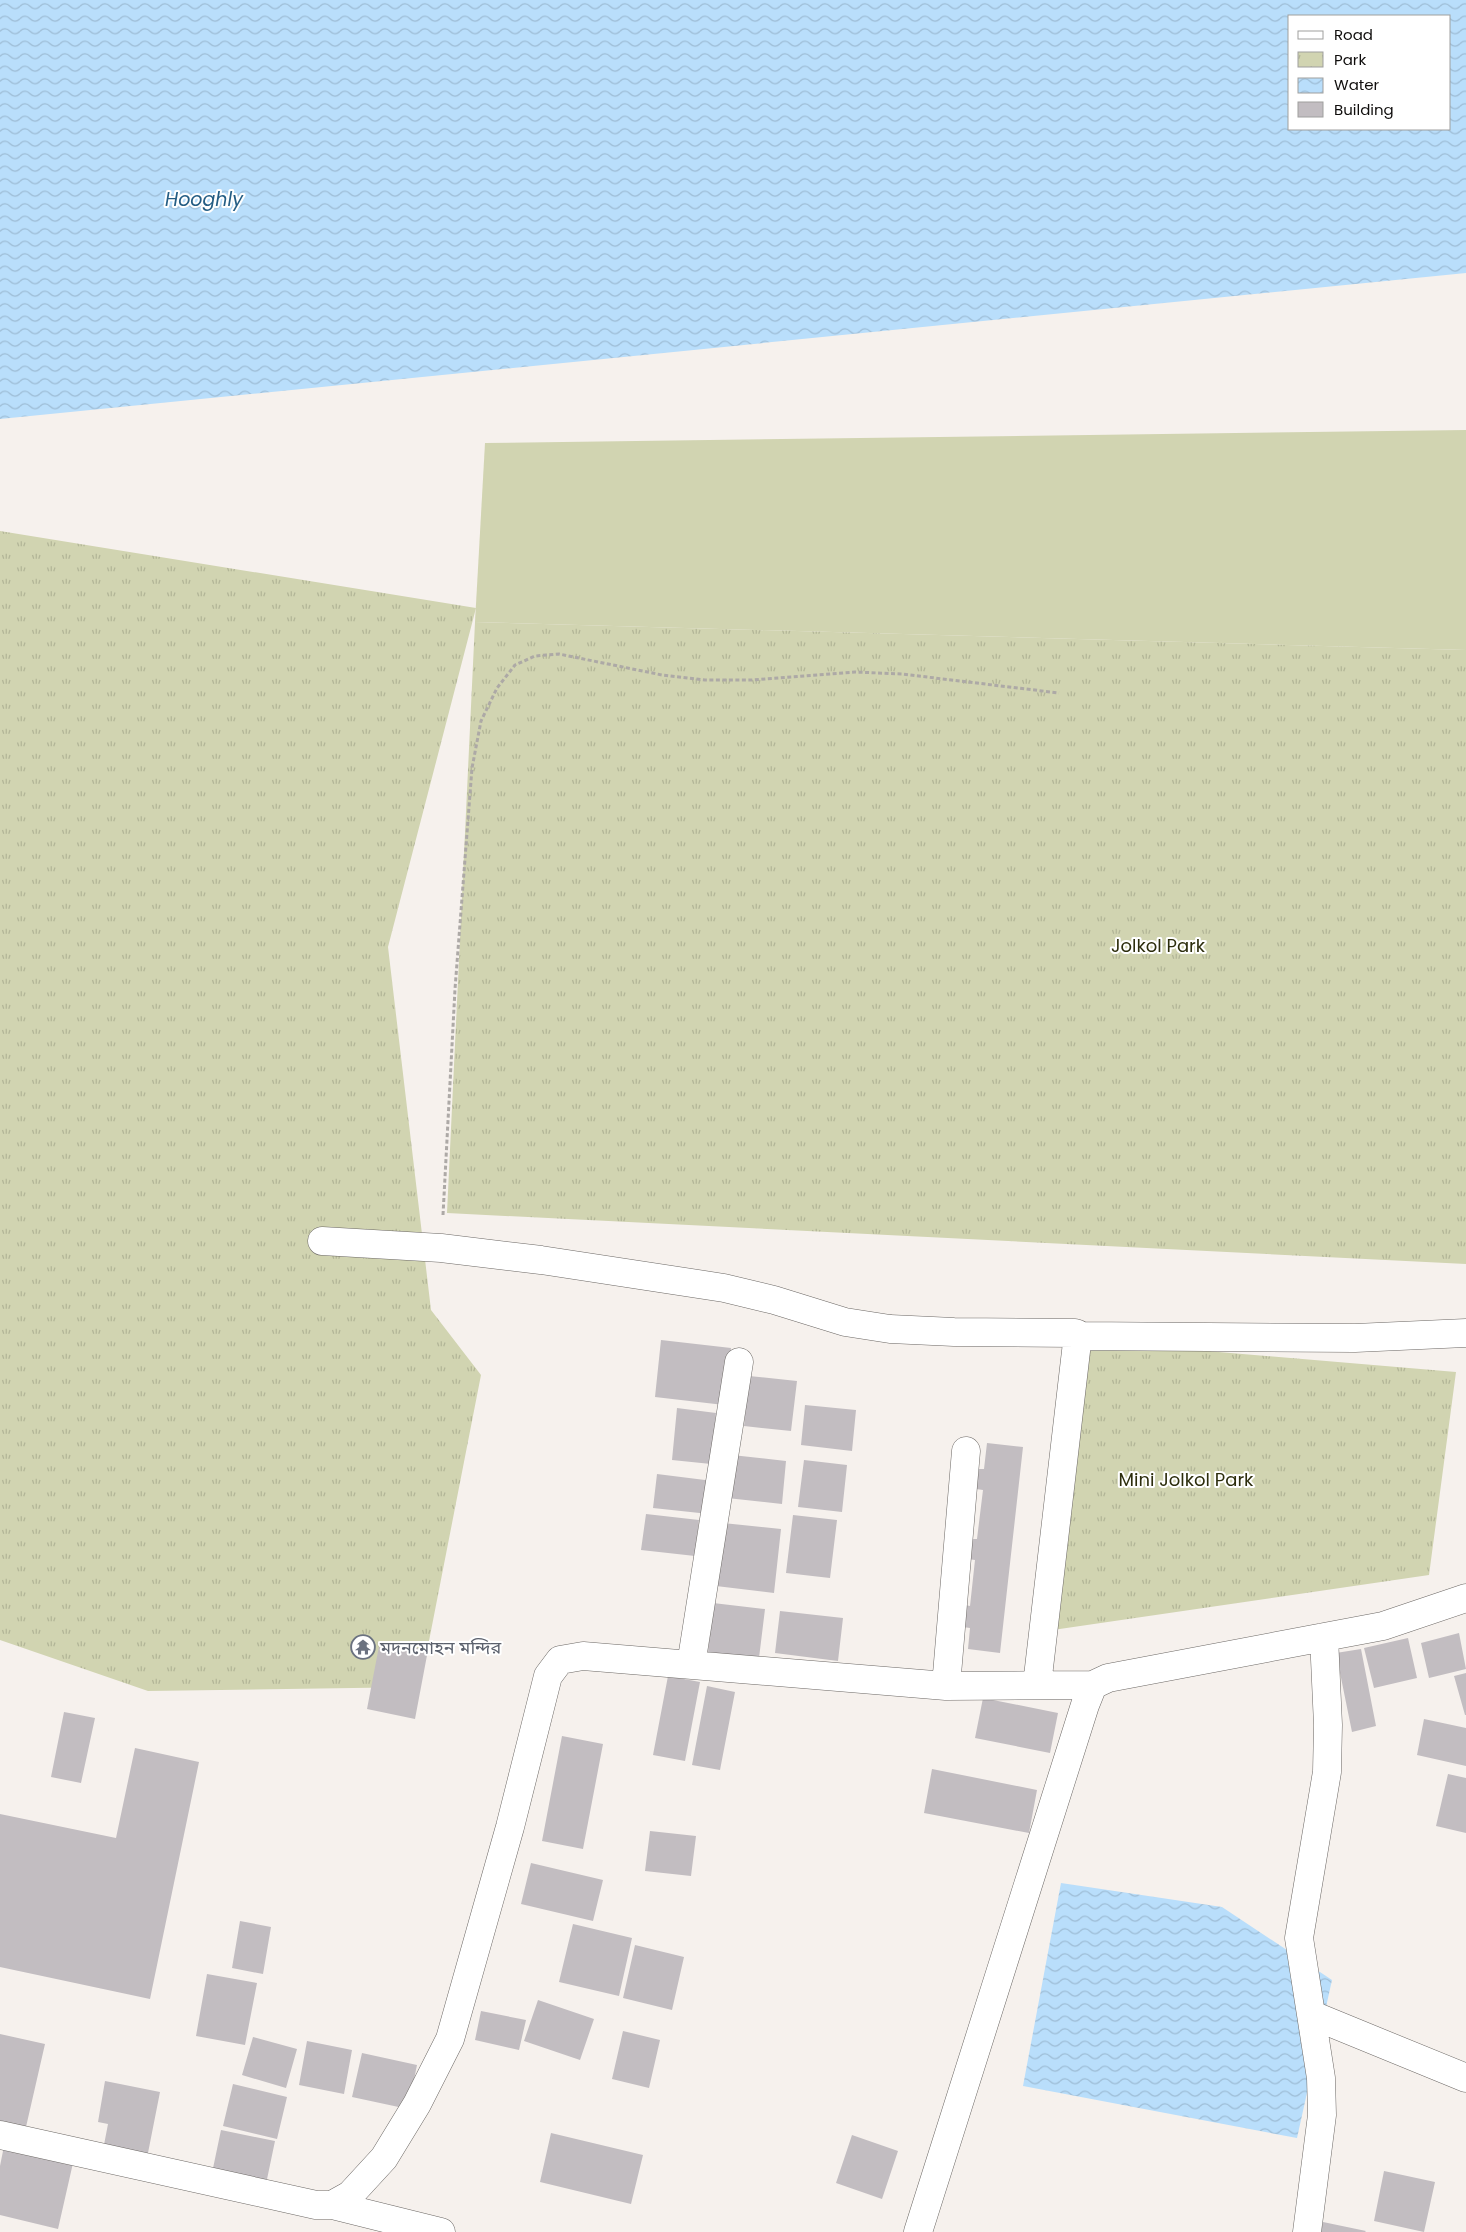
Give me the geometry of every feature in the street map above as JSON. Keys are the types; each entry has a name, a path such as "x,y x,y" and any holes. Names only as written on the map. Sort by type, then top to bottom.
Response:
{"street":[{"path":"322,1241 492,1252 724,1288 774,1300 845,1322 876,1327 954,1332 1075,1333 1079,1336 1355,1338 1466,1333"},
{"path":"1037,1685 1079,1336"},
{"path":"691,1665 739,1362"},
{"path":"946,1686 966,1451"},
{"path":"332,2205 350,2194 384,2158 417,2104 450,2039 510,1827 548,1676 560,1660 583,1656 946,1686 1093,1685 1108,1678 1383,1626 1466,1598"},
{"path":"1307,2232 1322,2115 1322,2078 1299,1938 1327,1772 1328,1725 1324,1637"},
{"path":"918,2232 1082,1714 1093,1685"},
{"path":"1312,2015 1466,2078"},
{"path":"0,2135 316,2205 332,2205 441,2232"}],"path":[{"path":"441,1248 455,989 472,768 481,721 497,688 515,665 535,656 559,654 662,675 705,680 752,680 855,672 902,674 1059,693"}],"green space":[{"path":"1466,430 1466,650 475,622 485,443"},
{"path":"0,531 476,608 388,947 431,1310 481,1375 420,1687 148,1691 0,1640"},
{"name":"Jolkol Park","path":"475,622 1466,650 1466,1264 447,1213"},
{"name":"Mini Jolkol Park","path":"1065,1339 1456,1372 1429,1575 1046,1631"}],"water":[{"name":"Hooghly","path":"0,0 1466,0 1466,273 0,419"},
{"path":"1061,1883 1222,1907 1332,1980 1297,2138 1023,2086"}],"building":[{"path":"661,1340 731,1348 724,1405 655,1397"},
{"path":"749,1376 797,1381 791,1431 744,1426"},
{"path":"805,1405 856,1410 852,1451 801,1445"},
{"path":"677,1408 716,1413 711,1464 672,1460"},
{"path":"987,1443 1023,1447 1000,1653 968,1649 970,1628 963,1627 965,1605 970,1606 975,1560 968,1559 971,1539 977,1539 983,1490 976,1489 979,1469 984,1469"},
{"path":"732,1455 786,1461 782,1504 727,1498"},
{"path":"804,1460 847,1465 842,1512 798,1507"},
{"path":"657,1474 713,1481 709,1514 653,1508"},
{"path":"646,1514 699,1520 695,1556 641,1550"},
{"path":"793,1515 837,1520 830,1578 786,1573"},
{"path":"723,1523 781,1529 774,1593 716,1586"},
{"path":"713,1603 765,1609 759,1658 708,1652"},
{"path":"780,1611 843,1618 838,1661 775,1653"},
{"path":"1459,1633 1466,1669 1429,1678 1421,1643"},
{"path":"1408,1638 1417,1678 1374,1688 1364,1648"},
{"path":"380,1641 428,1650 415,1719 367,1709"},
{"path":"1361,1649 1376,1726 1352,1732 1336,1653"},
{"path":"1466,1673 1466,1715 1465,1715 1454,1676"},
{"path":"668,1676 700,1682 685,1761 653,1755"},
{"path":"707,1686 735,1692 720,1770 692,1765"},
{"path":"983,1698 1058,1713 1050,1753 975,1738"},
{"path":"64,1712 95,1718 81,1783 51,1777"},
{"path":"1424,1719 1466,1728 1466,1766 1417,1755"},
{"path":"562,1736 603,1744 583,1849 542,1841"},
{"path":"135,1748 199,1762 150,1999 0,1967 0,1814 116,1838"},
{"path":"932,1769 1037,1790 1029,1833 924,1813"},
{"path":"1448,1774 1466,1778 1466,1833 1436,1826"},
{"path":"650,1831 696,1836 691,1876 645,1871"},
{"path":"531,1863 603,1880 593,1921 521,1904"},
{"path":"240,1921 271,1927 263,1974 232,1968"},
{"path":"573,1924 632,1938 619,1996 559,1982"},
{"path":"635,1945 684,1957 672,2010 623,1998"},
{"path":"207,1974 257,1983 245,2045 196,2036"},
{"path":"538,2000 594,2019 580,2060 524,2041"},
{"path":"481,2011 526,2020 519,2050 475,2040"},
{"path":"623,2031 660,2040 649,2088 612,2079"},
{"path":"0,2034 45,2044 26,2127 0,2121"},
{"path":"253,2037 297,2049 286,2088 242,2075"},
{"path":"307,2041 352,2050 344,2094 299,2085"},
{"path":"362,2053 417,2065 408,2109 352,2097"},
{"path":"105,2081 160,2092 147,2158 103,2150 108,2124 98,2122"},
{"path":"233,2084 287,2097 277,2139 223,2126"},
{"path":"221,2130 275,2141 266,2184 212,2173"},
{"path":"551,2133 643,2155 631,2204 540,2182"},
{"path":"852,2135 898,2151 882,2199 836,2183"},
{"path":"4,2146 73,2163 58,2229 0,2215 0,2166"},
{"path":"1384,2171 1435,2182 1424,2232 1374,2221"},
{"path":"1323,2222 1366,2231 1321,2232"}],"place":[{"name":"মদনমোহন মন্দির","path":"363,1647"}]}
